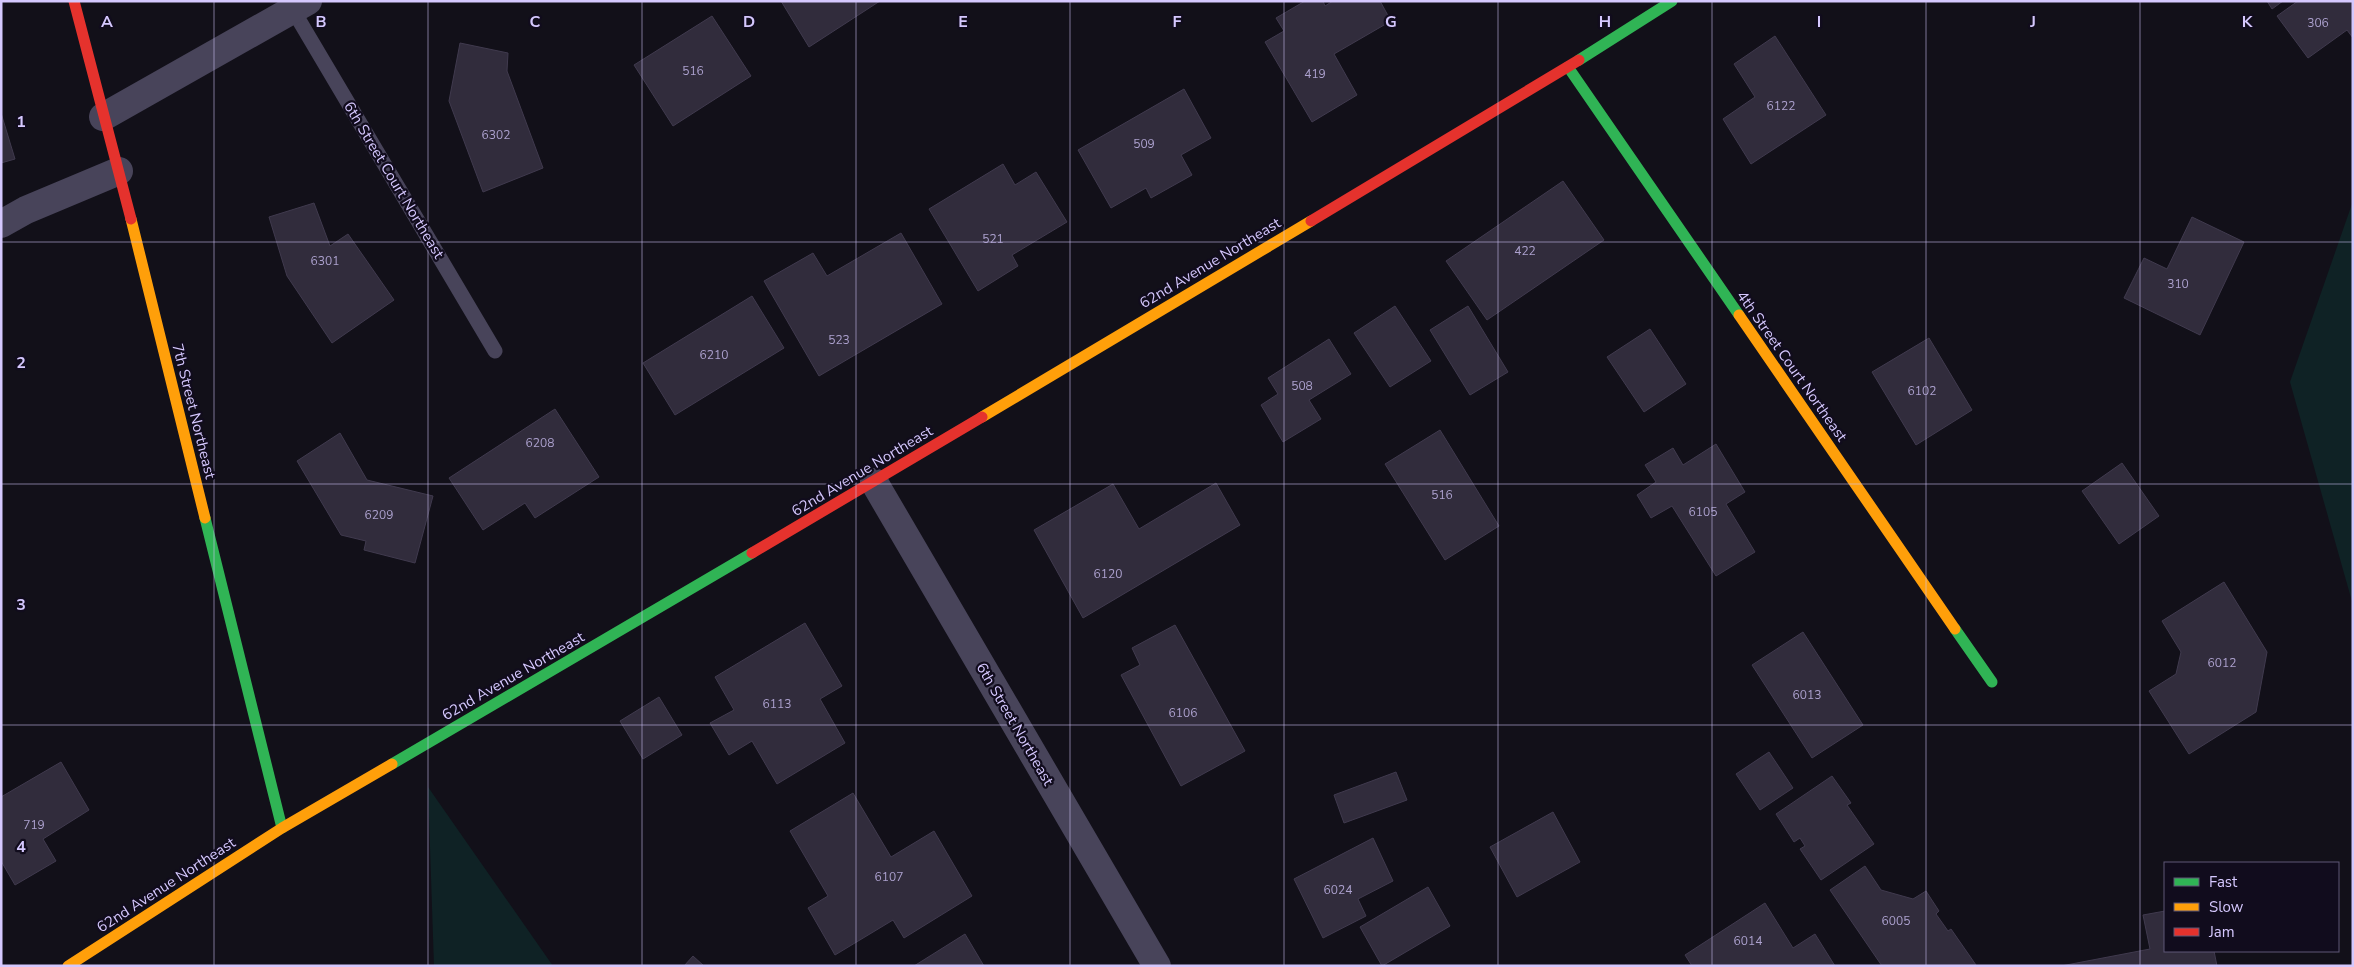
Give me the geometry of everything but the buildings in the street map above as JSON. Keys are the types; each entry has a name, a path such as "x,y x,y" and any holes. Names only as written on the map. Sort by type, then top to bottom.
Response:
{"street":[{"name":"7th Street Northeast","path":"74,1 103,117 119,171 282,828"},
{"name":"62nd Avenue Northeast","path":"68,966 282,828 874,482 1568,67 1672,1"},
{"path":"103,117 300,6"},
{"name":"4th Street Court Northeast","path":"1568,67 1992,682"},
{"path":"1,224 26,210 119,171"},
{"name":"6th Street Northeast","path":"874,482 1157,966"}],"lane":[{"name":"6th Street Court Northeast","path":"300,6 495,350"}],"green space":[{"path":"2353,201 2353,605 2290,382"},
{"path":"428,787 553,966 434,966"}],"traffic: fast":[{"path":"1579,60 1672,1"},
{"path":"1568,67 1739,315"},
{"path":"205,518 282,828"},
{"path":"392,764 752,553"},
{"path":"1955,629 1992,682"}],"traffic: slow":[{"path":"131,219 205,518"},
{"path":"982,417 1311,221"},
{"path":"1739,315 1955,629"},
{"path":"68,966 282,828 392,764"}],"traffic: jam":[{"path":"74,1 131,219"},
{"path":"1311,221 1579,60"},
{"path":"752,553 982,417"}]}
